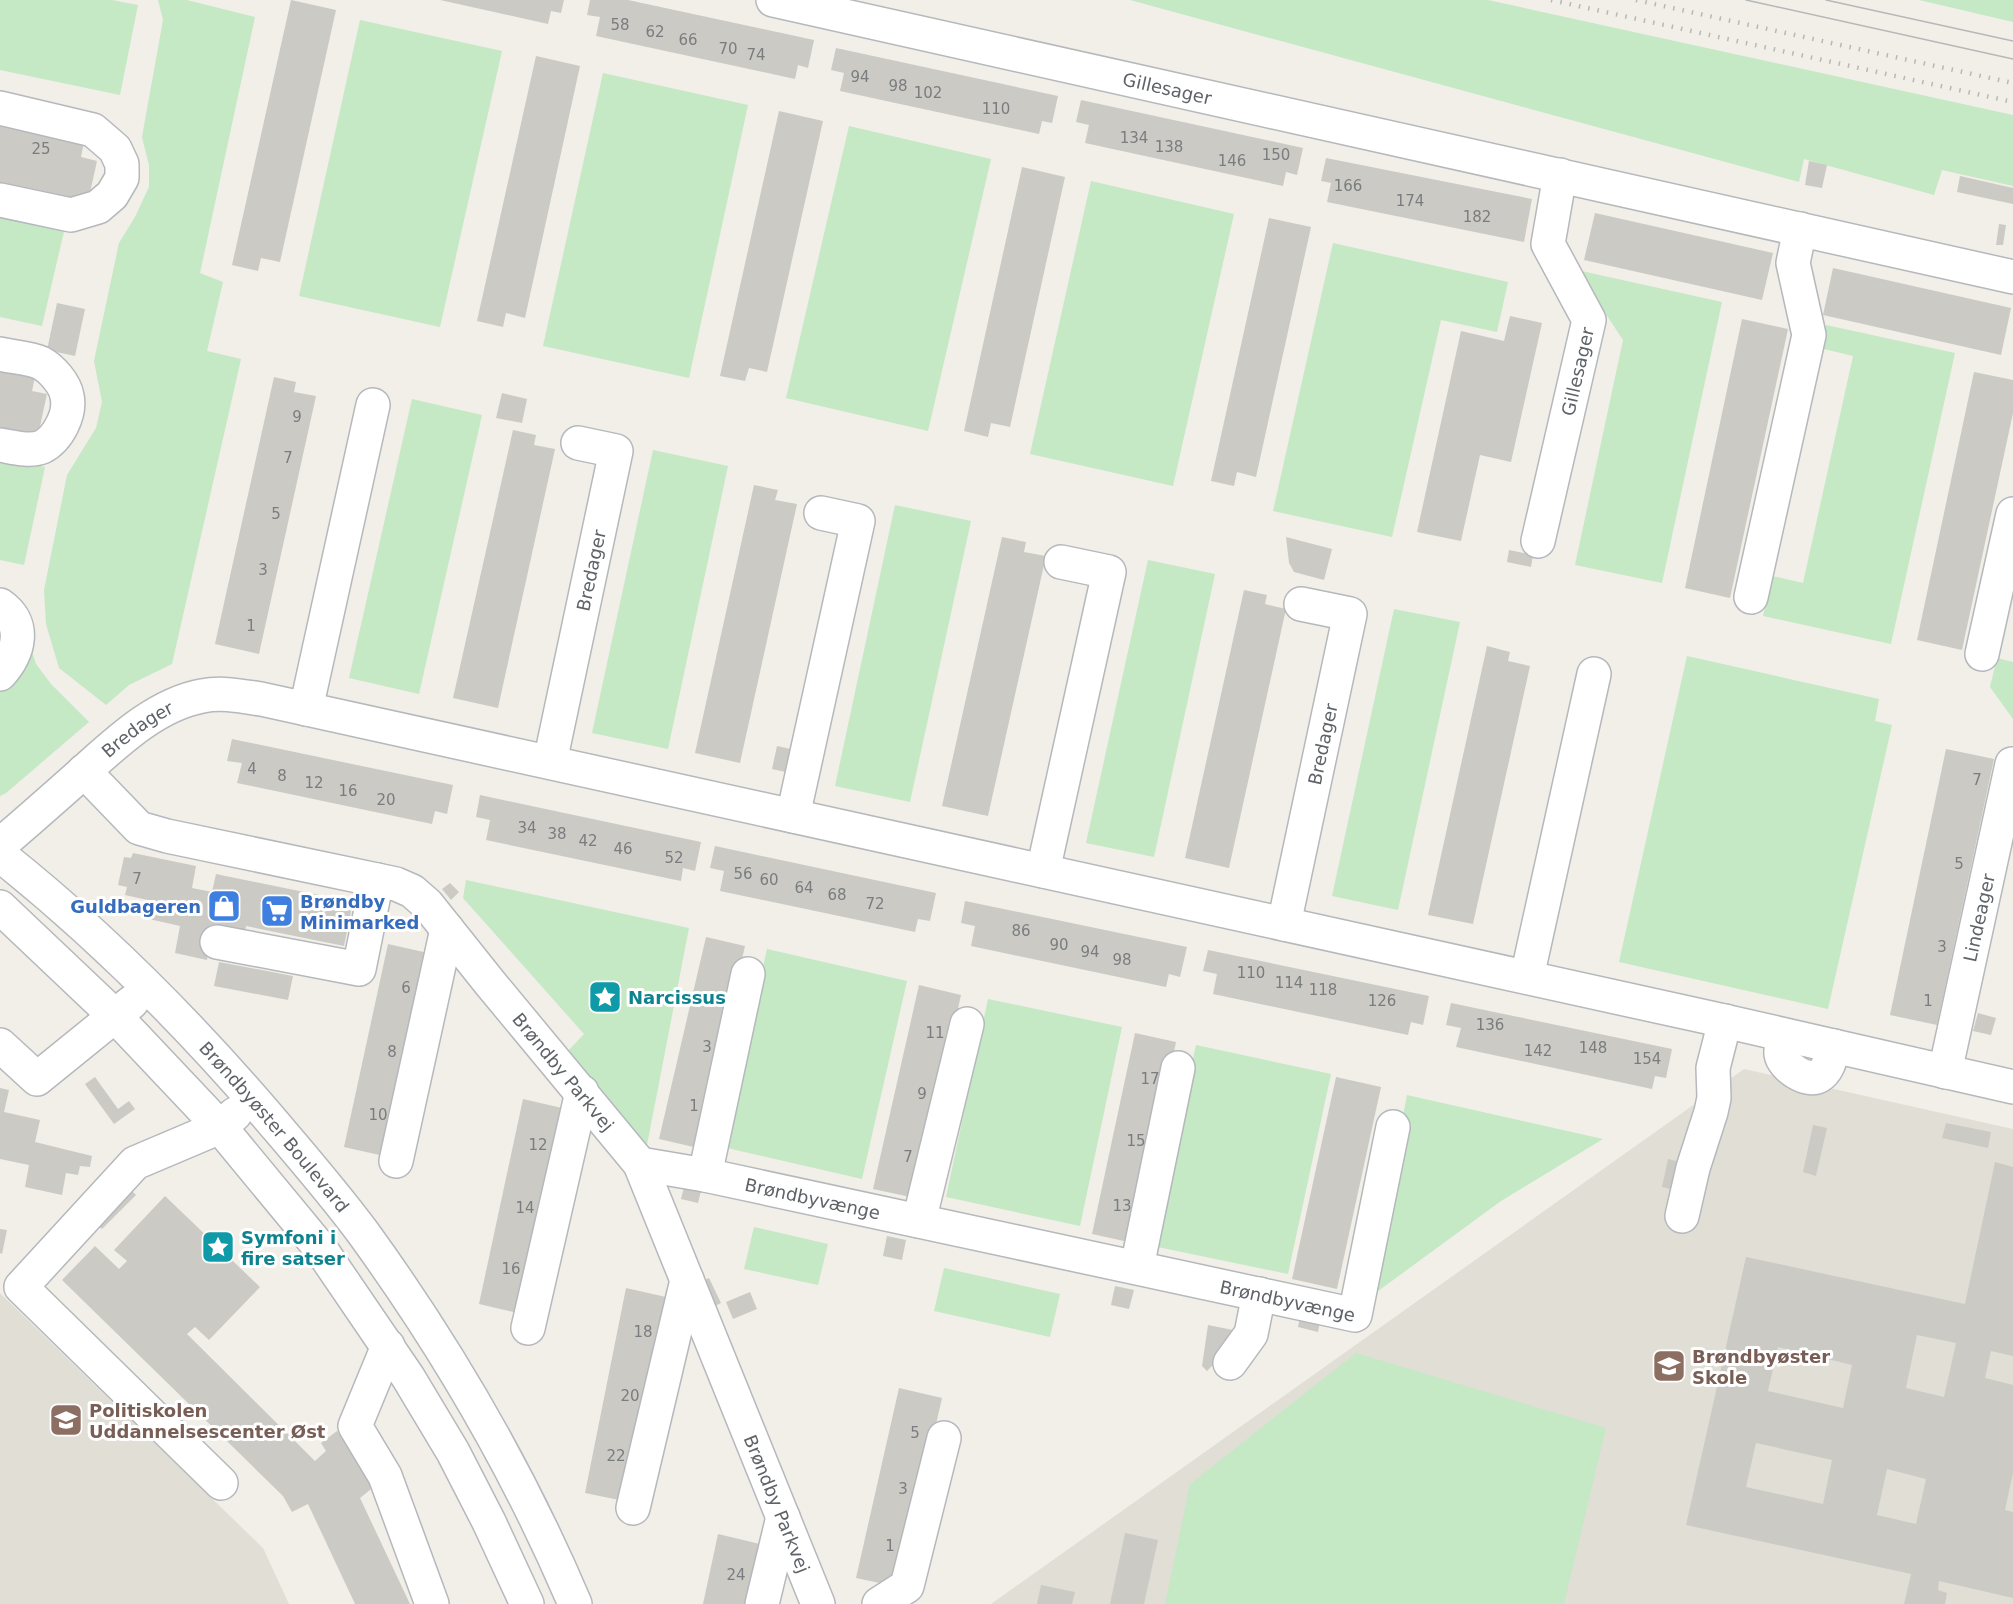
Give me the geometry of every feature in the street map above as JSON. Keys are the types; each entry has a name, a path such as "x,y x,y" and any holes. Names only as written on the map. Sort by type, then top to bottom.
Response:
{"street":[{"name":"Gillesager","path":"774,0 2013,277"},
{"path":"0,108 93,130 115,150 122,164 122,178 112,195 98,207 71,215 0,200"},
{"name":"Gillesager","path":"1538,541 1589,320 1548,244 1560,175"},
{"path":"1751,597 1809,335 1793,263 1800,229"},
{"path":"0,354 40,363 57,377 67,396 66,417 56,438 40,448 18,449 0,445"},
{"path":"306,709 373,405"},
{"name":"Bredager","path":"550,762 616,450 578,443"},
{"path":"793,816 858,521 821,513"},
{"path":"1982,654 2013,514"},
{"path":"1043,871 1109,572 1061,562"},
{"name":"Bredager","path":"1284,924 1350,614 1301,604"},
{"path":"0,605 10,613 17,628 17,643 11,662 0,674"},
{"path":"1527,977 1594,674"},
{"name":"Bredager","path":"0,845 120,741 160,712 184,700 229,694 550,762 1527,977 1945,1072"},
{"name":"Lindeager","path":"1945,1072 2012,764"},
{"name":"Brøndby Parkvej","path":"84,771 139,828 167,836 396,884 412,891 427,904 640,1164 818,1604"},
{"name":"Brøndbyøster Boulevard","path":"0,855 93,933 208,1048 311,1167 363,1233 453,1366 492,1431 536,1516 575,1604"},
{"path":"217,942 359,969 376,880"},
{"path":"0,907 115,1016 220,1126 320,1248 388,1346 453,1452 527,1604"},
{"path":"396,1161 447,930"},
{"path":"705,1175 748,974"},
{"path":"0,1045 37,1079 150,988"},
{"path":"1682,1216 1693,1168 1686,1124 1689,1107 1693,1095 1713,1068 1725,1021"},
{"path":"919,1221 968,1024"},
{"path":"1137,1268 1178,1068"},
{"path":"1945,1072 2013,1087"},
{"path":"528,1328 582,1092"},
{"path":"221,1483 21,1287 135,1163 220,1126 253,1099"},
{"name":"Brøndbyvænge","path":"640,1164 705,1175 1355,1315 1393,1127"},
{"path":"633,1508 687,1280"},
{"path":"1230,1363 1251,1334 1259,1294"},
{"path":"388,1346 355,1426 385,1476 432,1604"},
{"path":"879,1604 908,1586 944,1438"},
{"path":"762,1604 783,1517"}],"shaded area":[{"name":"Brøndbyøster Skole","path":"1744,1069 2013,1129 2013,1604 991,1604"},
{"name":"Politiskolen Uddannelsescenter Øst","path":"0,1293 263,1548 289,1604 0,1604"}],"green space":[{"path":"0,0 112,0 138,5 120,95 0,70"},
{"path":"158,0 187,0 255,17 200,273 223,282 207,351 241,359 172,664 129,685 106,705 59,668 46,624 44,590 67,475 96,428 102,402 94,361 119,243 135,217 149,187 149,165 142,137 163,20"},
{"path":"1130,0 1488,0 2013,115 2013,186 1942,170 1934,195 1804,159 1799,182"},
{"path":"1919,0 2013,0 2013,22"},
{"path":"360,20 502,51 440,327 299,296"},
{"path":"603,73 748,105 689,378 543,346"},
{"path":"849,126 991,159 928,431 786,398"},
{"path":"1091,181 1234,214 1173,486 1030,454"},
{"path":"0,212 65,227 42,326 0,317"},
{"path":"1333,243 1508,282 1497,332 1441,320 1392,537 1273,511"},
{"path":"1577,270 1722,302 1662,583 1575,565 1623,340"},
{"path":"1826,325 1955,353 1891,644 1763,616 1772,576 1803,583 1853,356 1820,348"},
{"path":"412,399 482,415 419,694 349,678"},
{"path":"653,450 728,466 668,749 592,733"},
{"path":"0,457 45,467 24,565 0,560"},
{"path":"895,505 971,521 910,802 835,786"},
{"path":"1148,560 1215,574 1154,857 1086,843"},
{"path":"1394,609 1460,622 1398,910 1332,896"},
{"path":"28,639 36,664 51,684 89,722 0,796 0,690 3,689"},
{"path":"1687,656 1879,699 1875,721 1892,725 1828,1009 1619,962"},
{"path":"1997,658 2013,662 2013,719 1990,687"},
{"path":"466,880 689,928 647,1145 568,1051 584,1034 463,898"},
{"path":"767,949 907,981 862,1179 723,1147"},
{"path":"988,999 1122,1027 1080,1226 946,1197"},
{"path":"1196,1045 1331,1074 1288,1274 1153,1246"},
{"path":"1407,1095 1603,1139 1501,1201 1374,1294 1367,1296"},
{"path":"754,1227 828,1244 818,1285 744,1269"},
{"path":"944,1268 1060,1294 1050,1337 934,1311"},
{"path":"1356,1353 1606,1428 1564,1604 1165,1604 1190,1484"}],"building":[{"path":"291,0 336,10 280,262 261,258 258,271 232,265"},
{"path":"440,0 564,0 561,13 551,11 548,24"},
{"path":"590,0 628,0 814,40 808,68 798,65 795,79 596,36 600,17 587,15"},
{"path":"836,48 1058,96 1052,123 1042,121 1039,134 840,91 844,73 831,70"},
{"path":"536,56 580,66 525,318 506,313 503,327 477,321"},
{"path":"1081,100 1303,148 1297,175 1286,172 1283,186 1085,143 1089,125 1076,122"},
{"path":"779,111 823,121 767,372 749,368 745,381 720,376"},
{"path":"0,122 84,142 81,157 97,161 87,206 0,186"},
{"path":"1326,158 1532,199 1524,242 1327,202 1331,183 1321,181"},
{"path":"1809,161 1827,165 1822,188 1805,185"},
{"path":"1022,167 1065,177 1010,427 991,423 988,437 964,431"},
{"path":"1960,176 2013,188 2013,204 1957,192"},
{"path":"1595,213 1773,253 1762,300 1584,260"},
{"path":"1269,218 1311,227 1256,477 1237,472 1234,486 1211,481"},
{"path":"1999,224 2006,225 2003,245 1996,245"},
{"path":"1833,268 2011,308 2001,355 1823,315"},
{"path":"57,303 85,309 75,356 47,350"},
{"path":"1510,316 1542,323 1511,462 1480,455 1461,541 1417,532 1461,331 1504,341"},
{"path":"1742,319 1788,329 1730,598 1685,588"},
{"path":"0,370 35,377 32,391 47,394 37,440 0,432"},
{"path":"1974,372 2013,380 2013,413 1962,650 1917,640"},
{"path":"274,377 296,382 294,392 316,396 259,654 215,644"},
{"path":"502,393 527,399 522,423 496,418"},
{"path":"513,430 536,435 534,445 555,449 498,708 453,698"},
{"path":"754,485 778,490 775,500 797,504 740,763 695,753"},
{"path":"1002,537 1026,542 1024,552 1046,556 988,816 942,806"},
{"path":"1286,537 1332,549 1324,580 1294,572 1289,563"},
{"path":"1509,550 1533,555 1531,567 1507,562"},
{"path":"1244,590 1267,595 1265,604 1286,609 1229,868 1185,858"},
{"path":"1487,646 1510,652 1508,661 1530,666 1473,924 1428,915"},
{"path":"232,739 453,785 447,814 435,811 432,824 237,783 242,763 227,761"},
{"path":"777,746 795,750 790,773 772,769"},
{"path":"1946,749 1994,759 1937,1025 1890,1015"},
{"path":"480,795 701,842 695,871 683,868 681,881 486,840 490,820 476,817"},
{"path":"715,846 936,893 930,921 918,919 915,932 720,891 724,871 710,868"},
{"path":"133,853 196,866 192,888 212,892 216,874 353,902 344,946 246,926 244,938 212,932 207,960 175,953 180,926 149,919 152,901 125,895 127,887 118,885 124,857 131,858"},
{"path":"450,883 459,892 451,900 442,889"},
{"path":"965,901 1187,947 1180,977 1169,974 1166,987 971,946 975,926 961,923"},
{"path":"706,937 745,946 698,1148 659,1139"},
{"path":"388,944 428,953 384,1156 344,1147"},
{"path":"1208,950 1429,996 1423,1025 1411,1022 1408,1035 1213,994 1217,974 1203,971"},
{"path":"219,962 293,976 288,1000 214,986"},
{"path":"919,985 961,995 915,1198 873,1189"},
{"path":"1451,1003 1672,1049 1666,1078 1655,1076 1652,1089 1456,1047 1461,1028 1446,1025"},
{"path":"1978,1013 1996,1018 1991,1035 1973,1031"},
{"path":"1135,1033 1176,1042 1133,1243 1092,1234"},
{"path":"95,1077 118,1109 129,1101 135,1109 114,1124 85,1084"},
{"path":"1336,1077 1381,1087 1337,1289 1292,1279"},
{"path":"0,1088 9,1090 4,1112 40,1120 35,1142 92,1156 90,1167 80,1166 78,1175 66,1173 62,1195 25,1187 29,1165 0,1159"},
{"path":"523,1099 562,1108 518,1313 479,1304"},
{"path":"1946,1123 1991,1132 1988,1148 1942,1138"},
{"path":"1813,1125 1827,1128 1816,1176 1803,1172"},
{"path":"1668,1159 1680,1162 1674,1190 1662,1187"},
{"path":"1995,1162 2013,1167 2013,1356 1991,1351 1985,1378 2013,1385 2013,1473 2005,1510 2013,1512 2013,1598 1939,1581 1938,1590 1947,1593 1945,1604 1904,1604 1911,1574 1686,1525 1746,1257 1965,1304","holes":["1917,1335 1956,1343 1944,1397 1906,1388","1778,1347 1852,1365 1843,1408 1768,1391","1756,1443 1832,1460 1823,1504 1746,1487","1887,1469 1926,1479 1916,1524 1877,1515"]},
{"path":"686,1179 703,1183 698,1203 681,1199"},
{"path":"129,1188 136,1195 102,1229 95,1223"},
{"path":"165,1196 260,1287 209,1340 195,1327 187,1334 315,1461 326,1451 321,1443 337,1431 376,1485 360,1498 410,1604 355,1604 308,1504 292,1512 283,1496 62,1280 95,1246 119,1269 127,1261 114,1250"},
{"path":"0,1229 7,1230 2,1254 0,1253"},
{"path":"887,1236 906,1240 902,1260 883,1256"},
{"path":"709,1278 721,1303 711,1308 700,1282"},
{"path":"1115,1286 1134,1290 1129,1309 1111,1305"},
{"path":"626,1288 666,1297 624,1501 585,1493"},
{"path":"750,1292 757,1309 733,1319 726,1302"},
{"path":"1300,1316 1320,1321 1318,1332 1298,1327"},
{"path":"1208,1325 1233,1330 1229,1348 1207,1371 1202,1366"},
{"path":"899,1388 942,1398 899,1587 856,1578"},
{"path":"1125,1533 1158,1540 1144,1604 1110,1604"},
{"path":"718,1534 760,1544 747,1604 703,1604"},
{"path":"1041,1585 1075,1592 1072,1604 1037,1604"}],"tram line":[{"path":"1746,0 2013,59"},
{"path":"1826,0 2013,41"}],"railway":[{"path":"1551,0 2013,102"},
{"path":"1636,0 2013,83"}],"place":[{"name":"Guldbageren","path":"224,906"},
{"name":"Brøndby Minimarked","path":"277,911"},
{"name":"Narcissus","path":"605,997"},
{"name":"Symfoni i fire satser","path":"218,1247"},
{"name":"Brøndbyøster Skole","path":"1669,1366"},
{"name":"Politiskolen Uddannelsescenter Øst","path":"66,1420"}]}
